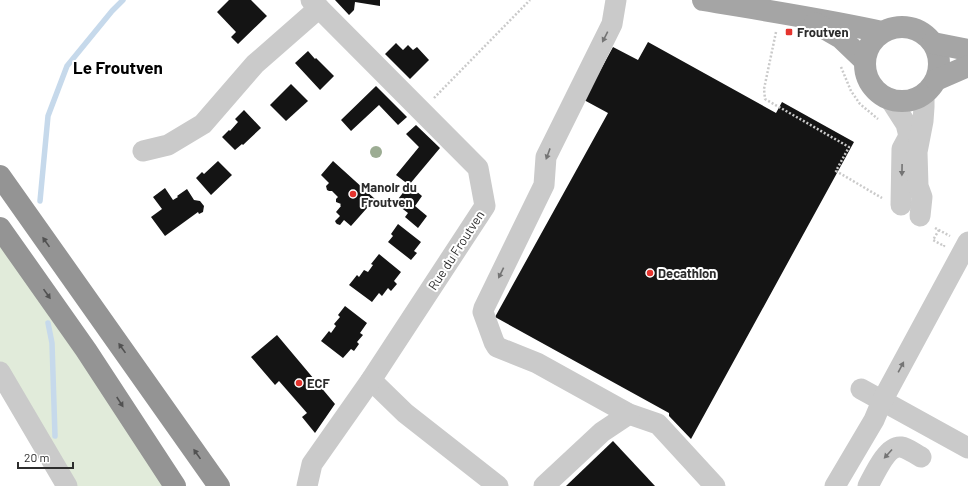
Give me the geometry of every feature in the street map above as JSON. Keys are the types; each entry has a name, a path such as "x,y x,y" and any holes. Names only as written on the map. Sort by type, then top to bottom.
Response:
{"highway":[{"path":"0,176 219,486"},
{"path":"0,228 86,350 175,486"}],"main road":[{"path":"703,0 803,16 882,32"},
{"path":"803,16 840,38 865,61"},
{"path":"930,87 939,61 933,44 923,33 910,27 895,27 882,32 870,45 865,61 867,77 876,91 890,99 908,101 968,66"},
{"path":"933,44 968,50"}],"street":[{"path":"616,0 612,24 546,157 544,185 483,312 497,347 537,363 629,414 658,424 715,486"},
{"name":"Rue du Froutven","path":"307,486 312,464 371,380 485,206 478,168 315,4"},
{"path":"143,151 168,145 203,124 255,64 315,4"},
{"path":"908,211 902,149 913,144 923,121 924,107 930,87"},
{"path":"890,99 906,124 913,144 918,186 908,211"},
{"path":"835,486 874,420 882,401 968,242"},
{"path":"0,372 67,486"},
{"path":"371,380 406,412 498,486"},
{"path":"860,389 968,448"},
{"path":"544,486 602,432 629,414"},
{"path":"868,486 886,455 896,446 903,447 921,457"}],"path":[{"path":"421,111 530,0"},
{"path":"778,12 764,88 765,99 849,147 836,171 950,236 944,246 933,240 939,230"}],"green space":[{"path":"0,228 175,486 67,486 0,377"}],"building":[{"path":"229,0 251,0 267,16 238,44 231,37 236,32 217,12"},
{"path":"335,0 380,0 380,6 355,2 354,10 349,15"},
{"name":"Decathlon","path":"648,42 776,113 782,102 854,142 691,439 669,416 669,413 495,317 608,113 584,100 613,47 638,60"},
{"path":"396,43 403,50 408,45 413,50 417,47 429,60 410,79 385,54"},
{"path":"308,51 334,76 320,90 295,63"},
{"path":"291,84 308,101 286,121 270,105"},
{"path":"376,86 407,117 398,125 379,105 351,131 341,120"},
{"path":"244,110 261,128 243,145 242,144 235,150 222,137 238,122 235,119"},
{"path":"416,125 440,148 409,185 396,175 419,147 406,134"},
{"path":"218,161 232,175 211,195 196,178 202,172 204,174"},
{"name":"Manoir du Froutven","path":"333,161 375,199 351,226 344,220 340,225 336,223 335,221 340,216 336,212 341,204 336,202 338,197 332,191 327,190 326,186 329,183 321,175"},
{"path":"409,185 422,196 415,206 427,216 418,228 405,217 408,213 395,203"},
{"path":"165,188 173,200 187,189 194,200 200,201 204,206 203,212 199,214 198,212 165,236 151,217 162,209 153,197"},
{"path":"398,224 421,242 414,251 417,253 411,260 388,242 393,236 391,234"},
{"path":"379,254 401,272 394,281 397,284 391,291 388,288 382,296 379,293 372,302 349,285 357,275 359,277 364,270 368,272 373,265 371,264"},
{"path":"345,306 367,323 360,333 363,335 357,342 359,344 354,351 351,349 343,358 321,341 329,331 331,333 336,326 334,324 340,317 338,315"},
{"name":"ECF","path":"277,335 335,404 315,433 302,417 307,413 279,381 275,385 251,357"},
{"path":"613,441 655,486 566,486"}],"waterway":[{"path":"40,201 48,116 67,66 112,11 123,0"},
{"path":"48,323 52,343 55,436"}],"place":[{"name":"Froutven","path":"789,32"},
{"name":"Manoir du Froutven","path":"353,194"},
{"name":"Decathlon","path":"650,273"},
{"name":"ECF","path":"299,383"}],"district":[{"name":"Le Froutven","path":"118,67"}]}
